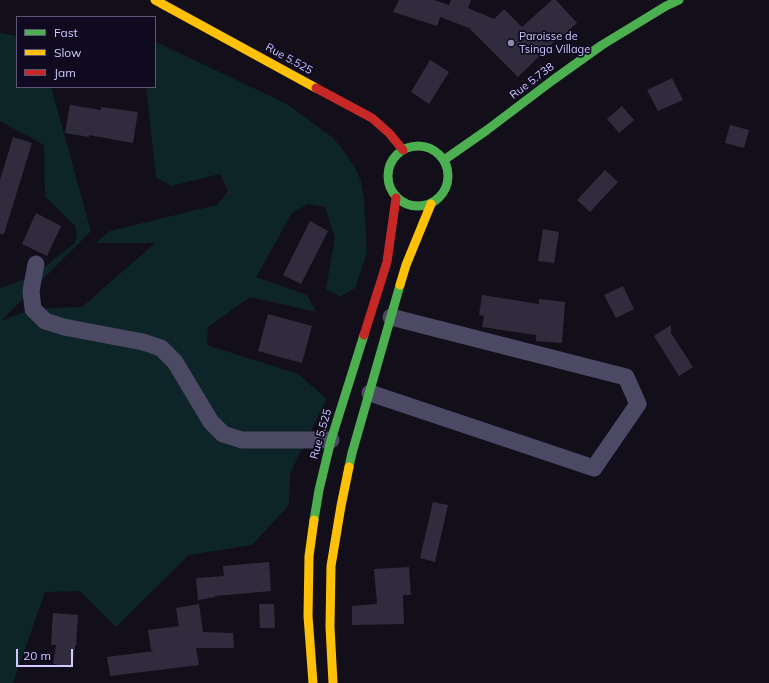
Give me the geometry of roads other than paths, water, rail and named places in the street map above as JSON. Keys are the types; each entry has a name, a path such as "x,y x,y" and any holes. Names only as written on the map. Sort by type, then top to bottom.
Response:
{"street":[{"name":"Rue 5.525","path":"156,0 372,118 389,133 404,150"},
{"name":"Rue 5.738","path":"444,160 602,44 666,6 679,0"},
{"path":"412,146 421,146 430,148 438,153 444,160 448,169 449,179 446,189 441,197 431,204 423,207 404,204 396,198 388,182 388,172 396,155 412,146"},
{"name":"Rue 5.525","path":"313,683 308,616 309,556 319,490 331,440 387,262 396,198"},
{"path":"333,683 330,627 331,566 341,506 352,453 406,265 431,204"},
{"path":"36,264 31,291 33,310 45,320 64,327 143,342 161,348 175,362 211,422 223,434 242,440 331,440"},
{"path":"370,393 594,468 638,404 626,378 392,317"}],"place":[{"name":"Paroisse de Tsinga Village","path":"511,43"}]}
